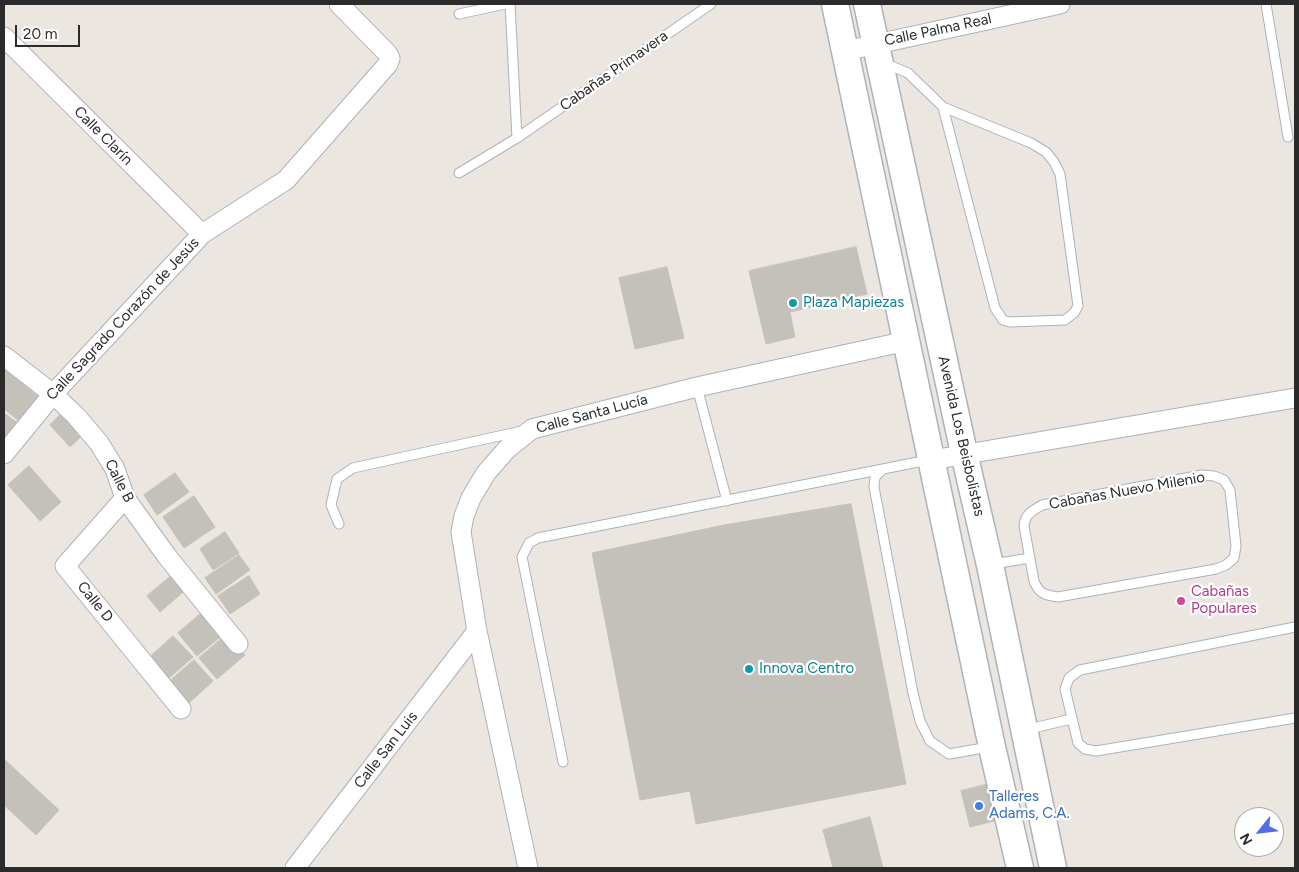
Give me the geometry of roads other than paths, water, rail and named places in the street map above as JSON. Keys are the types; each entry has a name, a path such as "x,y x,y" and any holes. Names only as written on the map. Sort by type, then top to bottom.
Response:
{"main road":[{"path":"835,4 992,747 1020,868"},
{"name":"Avenida Los Beisbolistas","path":"867,4 990,565 1053,868"}],"street":[{"name":"Calle Sagrado Corazón de Jesús","path":"4,454 53,394 202,234 286,180 388,64 390,58 387,53 339,4"},
{"name":"Calle Palma Real","path":"845,51 877,53 1053,4"},
{"name":"Calle Clarín","path":"4,38 202,234"},
{"name":"Calle Santa Lucía","path":"528,868 477,632 461,532 464,516 471,498 486,473 507,449 532,429 697,386 907,341"},
{"name":"Calle B","path":"4,356 53,394 76,416 99,443 115,469 126,498 166,555 238,644"},
{"path":"932,460 964,453 1295,398"},
{"name":"Calle D","path":"126,498 66,566 181,709"},
{"name":"Calle San Luis","path":"295,868 477,632"}],"lane":[{"path":"459,14 505,4"},
{"path":"510,4 517,138"},
{"name":"Cabañas Primavera","path":"459,172 517,138 711,4"},
{"path":"1266,4 1288,137"},
{"path":"877,53 908,73 943,107 1031,143 1046,152 1054,162 1060,174 1078,306 1074,313 1065,320 1010,322 1003,320 995,308 943,107"},
{"path":"697,386 727,500"},
{"path":"339,524 332,505 337,480 353,468 532,429"},
{"path":"563,762 522,557 529,543 538,538 932,460"},
{"path":"883,469 875,477 874,487 920,721 930,741 948,754 992,747"},
{"name":"Cabañas Nuevo Milenio","path":"1202,475 1214,476 1224,480 1230,490 1236,546 1234,558 1226,565 1216,569 1058,597 1043,594 1037,589 1030,558 1024,526 1025,519 1029,512 1042,505 1202,475"},
{"path":"990,565 1030,558"},
{"path":"1295,627 1080,670 1070,678 1065,689 1078,743 1085,750 1096,751 1295,718"},
{"path":"1024,730 1071,719"}],"place":[{"name":"Plaza Mapiezas","path":"793,303"},
{"name":"Cabañas Populares","path":"1181,601"},
{"name":"Innova Centro","path":"749,669"},
{"name":"Talleres Adams, C.A.","path":"979,806"}]}
